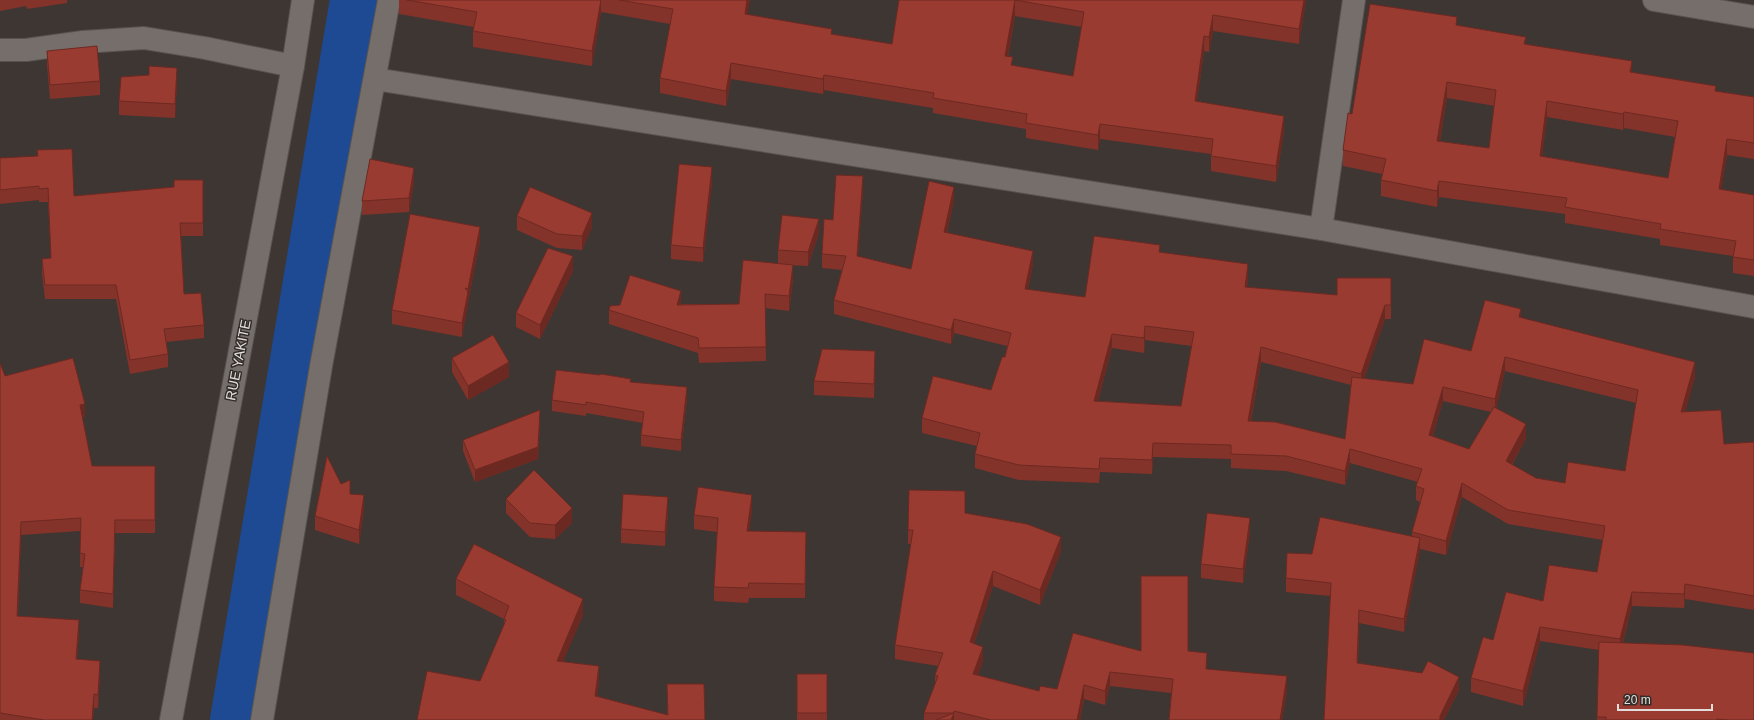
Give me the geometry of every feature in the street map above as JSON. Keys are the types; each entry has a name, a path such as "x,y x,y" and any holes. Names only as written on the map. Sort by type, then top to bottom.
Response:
{"street":[{"name":"RUE YAKITE","path":"171,720 293,66 303,0"},
{"path":"262,720 321,366 389,0"},
{"path":"1321,230 1354,0"},
{"path":"1654,0 1754,17"},
{"path":"0,50 26,50 83,42 144,38 205,48 293,66"},
{"path":"375,79 1321,230 1754,307"}],"building":[{"path":"407,0 601,0 592,51 473,31 477,12"},
{"path":"619,0 747,0 745,14 832,29 831,34 892,44 899,0 1015,0 1304,0 1299,29 1213,15 1209,37 1204,36 1195,101 1284,116 1276,166 1211,156 1213,139 1100,124 1098,135 1026,123 1027,114 933,98 934,93 824,75 823,79 731,63 726,91 660,78 673,9","holes":["1015,0 1084,12 1073,76 1011,65 1013,57 1005,56"]},
{"path":"1370,4 1457,17 1456,25 1526,37 1524,44 1632,61 1630,72 1716,86 1715,91 1754,97 1754,143 1727,139 1719,189 1754,195 1754,260 1733,257 1736,241 1660,229 1661,224 1565,207 1567,198 1439,181 1437,191 1381,180 1386,159 1343,150 1348,113 1352,114","holes":["1447,82 1496,90 1489,148 1437,141","1547,101 1623,114 1624,112 1678,121 1668,178 1540,156"]},
{"path":"97,46 100,81 50,85 47,51"},
{"path":"149,66 177,68 175,104 119,101 121,77 149,75"},
{"path":"72,149 74,196 174,187 174,180 203,180 203,223 180,223 184,294 201,293 204,325 164,329 168,354 130,360 116,285 45,285 42,259 51,258 48,188 39,189 39,186 0,190 0,158 38,156 37,150"},
{"path":"370,159 414,168 409,198 362,201"},
{"path":"679,164 712,167 703,248 671,245"},
{"path":"836,175 863,176 857,256 911,269 929,181 954,187 944,232 1033,251 1025,289 1085,297 1094,236 1160,245 1159,252 1248,264 1245,287 1337,295 1337,278 1391,278 1391,305 1385,305 1361,374 1261,347 1248,421 1275,422 1345,439 1352,377 1413,384 1424,339 1471,351 1485,300 1521,309 1519,317 1695,362 1681,412 1721,410 1724,444 1754,442 1754,596 1685,584 1684,594 1632,592 1620,639 1540,627 1523,691 1471,678 1483,637 1493,640 1506,592 1543,601 1549,565 1597,572 1605,526 1508,510 1462,483 1446,541 1412,532 1424,489 1416,486 1422,469 1350,449 1345,471 1286,456 1231,454 1231,445 1153,443 1152,460 1100,458 1099,469 1019,465 975,454 980,433 922,418 933,376 991,390 1002,357 1005,357 1011,333 954,319 951,330 834,300 846,256 822,254 824,219 833,220","holes":["1145,326 1194,332 1181,406 1094,401 1112,334 1144,338","1505,357 1638,390 1625,471 1568,462 1565,483 1536,478 1506,461 1526,424 1494,407 1469,449 1429,435 1443,387 1495,399"]},
{"path":"530,187 592,213 582,236 557,234 517,216"},
{"path":"410,214 480,227 468,289 465,288 468,292 462,323 392,310"},
{"path":"782,215 819,219 808,252 778,250"},
{"path":"548,248 573,256 540,325 516,313"},
{"path":"743,260 793,265 789,296 765,294 766,347 699,348 698,338 609,310 610,306 620,305 630,275 681,291 677,305 739,304"},
{"path":"493,335 509,362 468,386 452,358"},
{"path":"822,349 875,351 874,384 814,381"},
{"path":"73,358 85,404 80,405 92,466 155,466 155,520 115,520 113,594 80,590 85,554 80,553 81,518 21,522 17,616 79,620 76,659 100,661 98,695 94,694 92,720 44,720 0,713 0,363 5,376"},
{"path":"556,370 601,374 631,379 630,382 687,387 681,440 641,435 644,412 586,402 586,405 552,400"},
{"path":"540,410 538,447 475,470 463,440"},
{"path":"327,456 341,484 350,480 350,494 364,495 359,530 315,516"},
{"path":"534,470 572,508 555,525 530,523 506,499"},
{"path":"698,487 752,495 747,531 806,532 805,584 749,583 748,588 714,587 718,518 694,515"},
{"path":"909,490 965,491 965,513 1027,524 1061,537 1040,590 993,571 970,642 983,647 973,674 1039,691 1040,686 1057,689 1073,633 1141,651 1141,576 1188,576 1188,651 1207,653 1206,669 1287,676 1280,720 1169,720 1173,679 1110,672 1105,691 1084,685 1077,720 991,720 954,711 954,713 924,713 938,676 935,675 943,653 895,645 913,530 908,530"},
{"path":"623,494 668,497 665,532 621,529"},
{"path":"1207,513 1250,518 1243,569 1201,564"},
{"path":"1320,517 1420,538 1404,619 1359,610 1357,663 1422,673 1428,661 1459,677 1440,716 1440,720 1324,720 1331,583 1286,578 1287,553 1312,554"},
{"path":"474,544 583,599 557,661 599,666 595,696 668,715 667,684 704,684 705,720 417,720 427,671 480,681 506,620 504,619 509,606 456,579"},
{"path":"1599,642 1683,645 1754,653 1754,720 1606,720 1606,717 1597,717"},
{"path":"797,674 827,674 827,713 797,713"},
{"path":"954,713 951,720 936,720"}],"waterway":[{"path":"238,720 358,0"}]}
